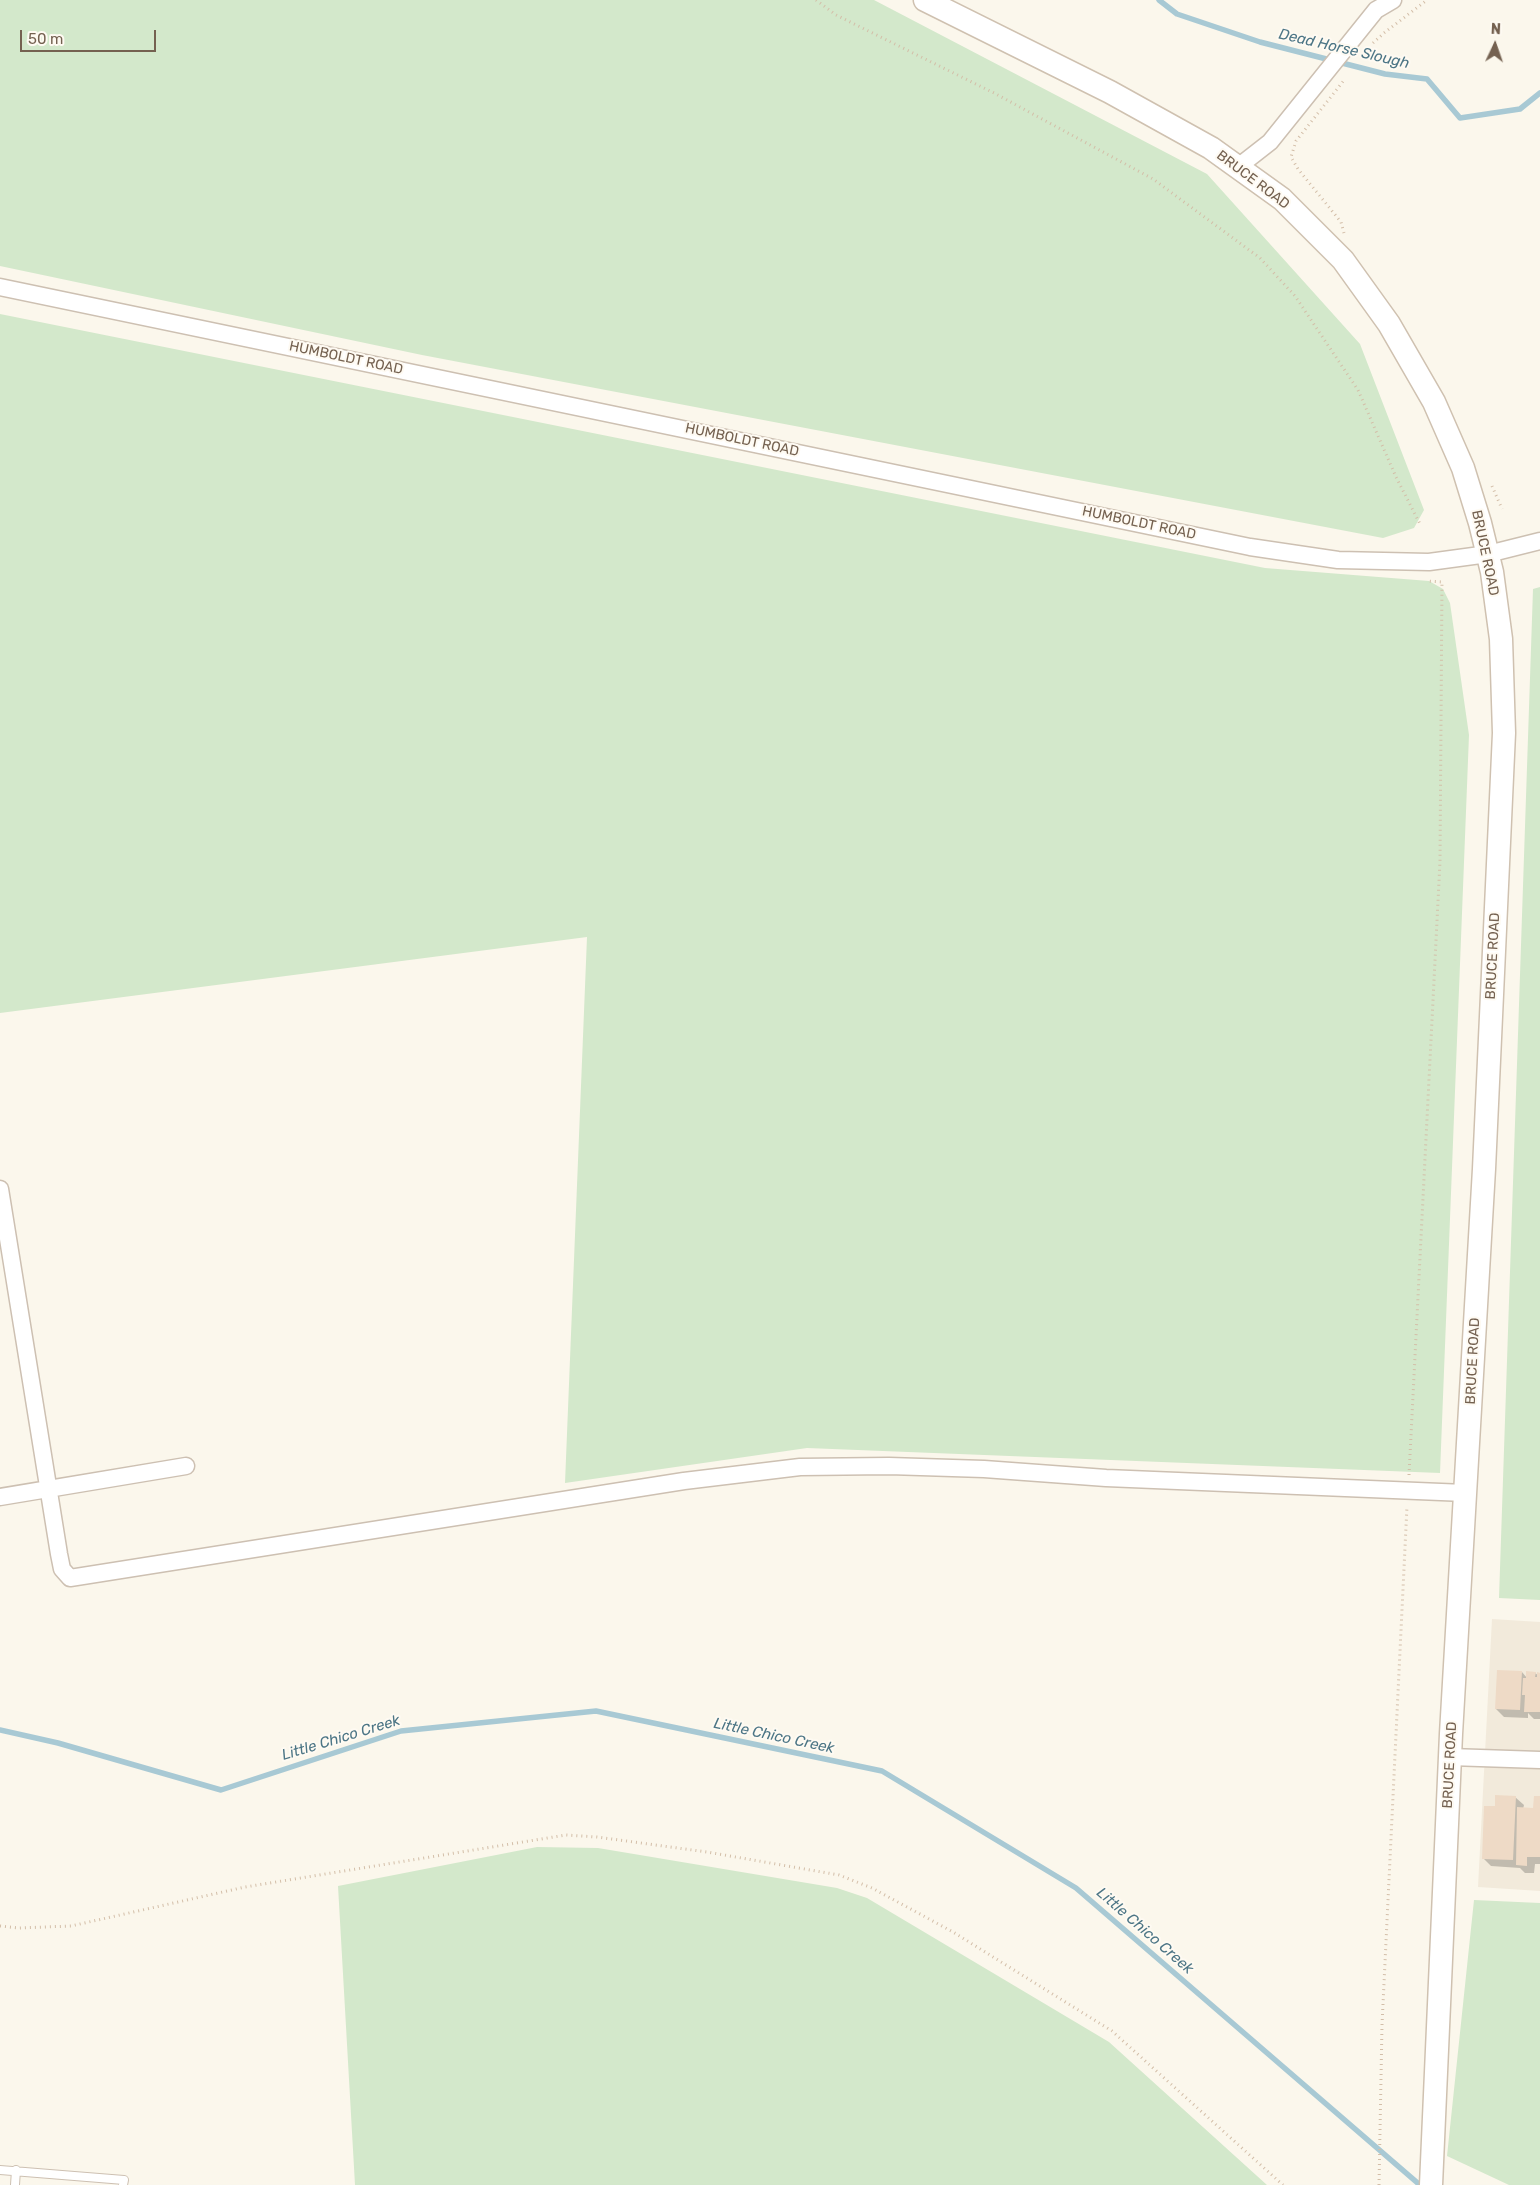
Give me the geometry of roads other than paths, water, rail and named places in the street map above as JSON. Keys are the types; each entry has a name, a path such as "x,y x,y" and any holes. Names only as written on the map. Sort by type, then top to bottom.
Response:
{"street":[{"name":"BRUCE ROAD","path":"925,0 1110,92 1211,148 1282,199 1343,260 1389,324 1434,402 1460,461 1488,554 1501,639 1504,733 1483,1179 1450,1757 1431,2185"},
{"path":"1238,167 1270,142 1376,10 1393,0"},
{"name":"HUMBOLDT ROAD","path":"0,287 1250,546 1338,560 1429,562 1488,554 1540,541"},
{"path":"0,1189 62,1569 70,1578 684,1481 800,1467 889,1466 974,1469 1106,1478 1465,1493"},
{"path":"0,1497 186,1466"},
{"path":"1450,1757 1540,1760"}],"lane":[{"path":"0,2170 124,2180 123,2185"},
{"path":"15,2185 16,2170"}],"waterway":[{"name":"Dead Horse Slough","path":"1159,0 1177,14 1260,42 1385,74 1427,79 1460,118 1520,109 1540,93"},
{"name":"Little Chico Creek","path":"0,1730 58,1743 221,1790 401,1731 596,1711 882,1771 1076,1888 1420,2185"}]}
